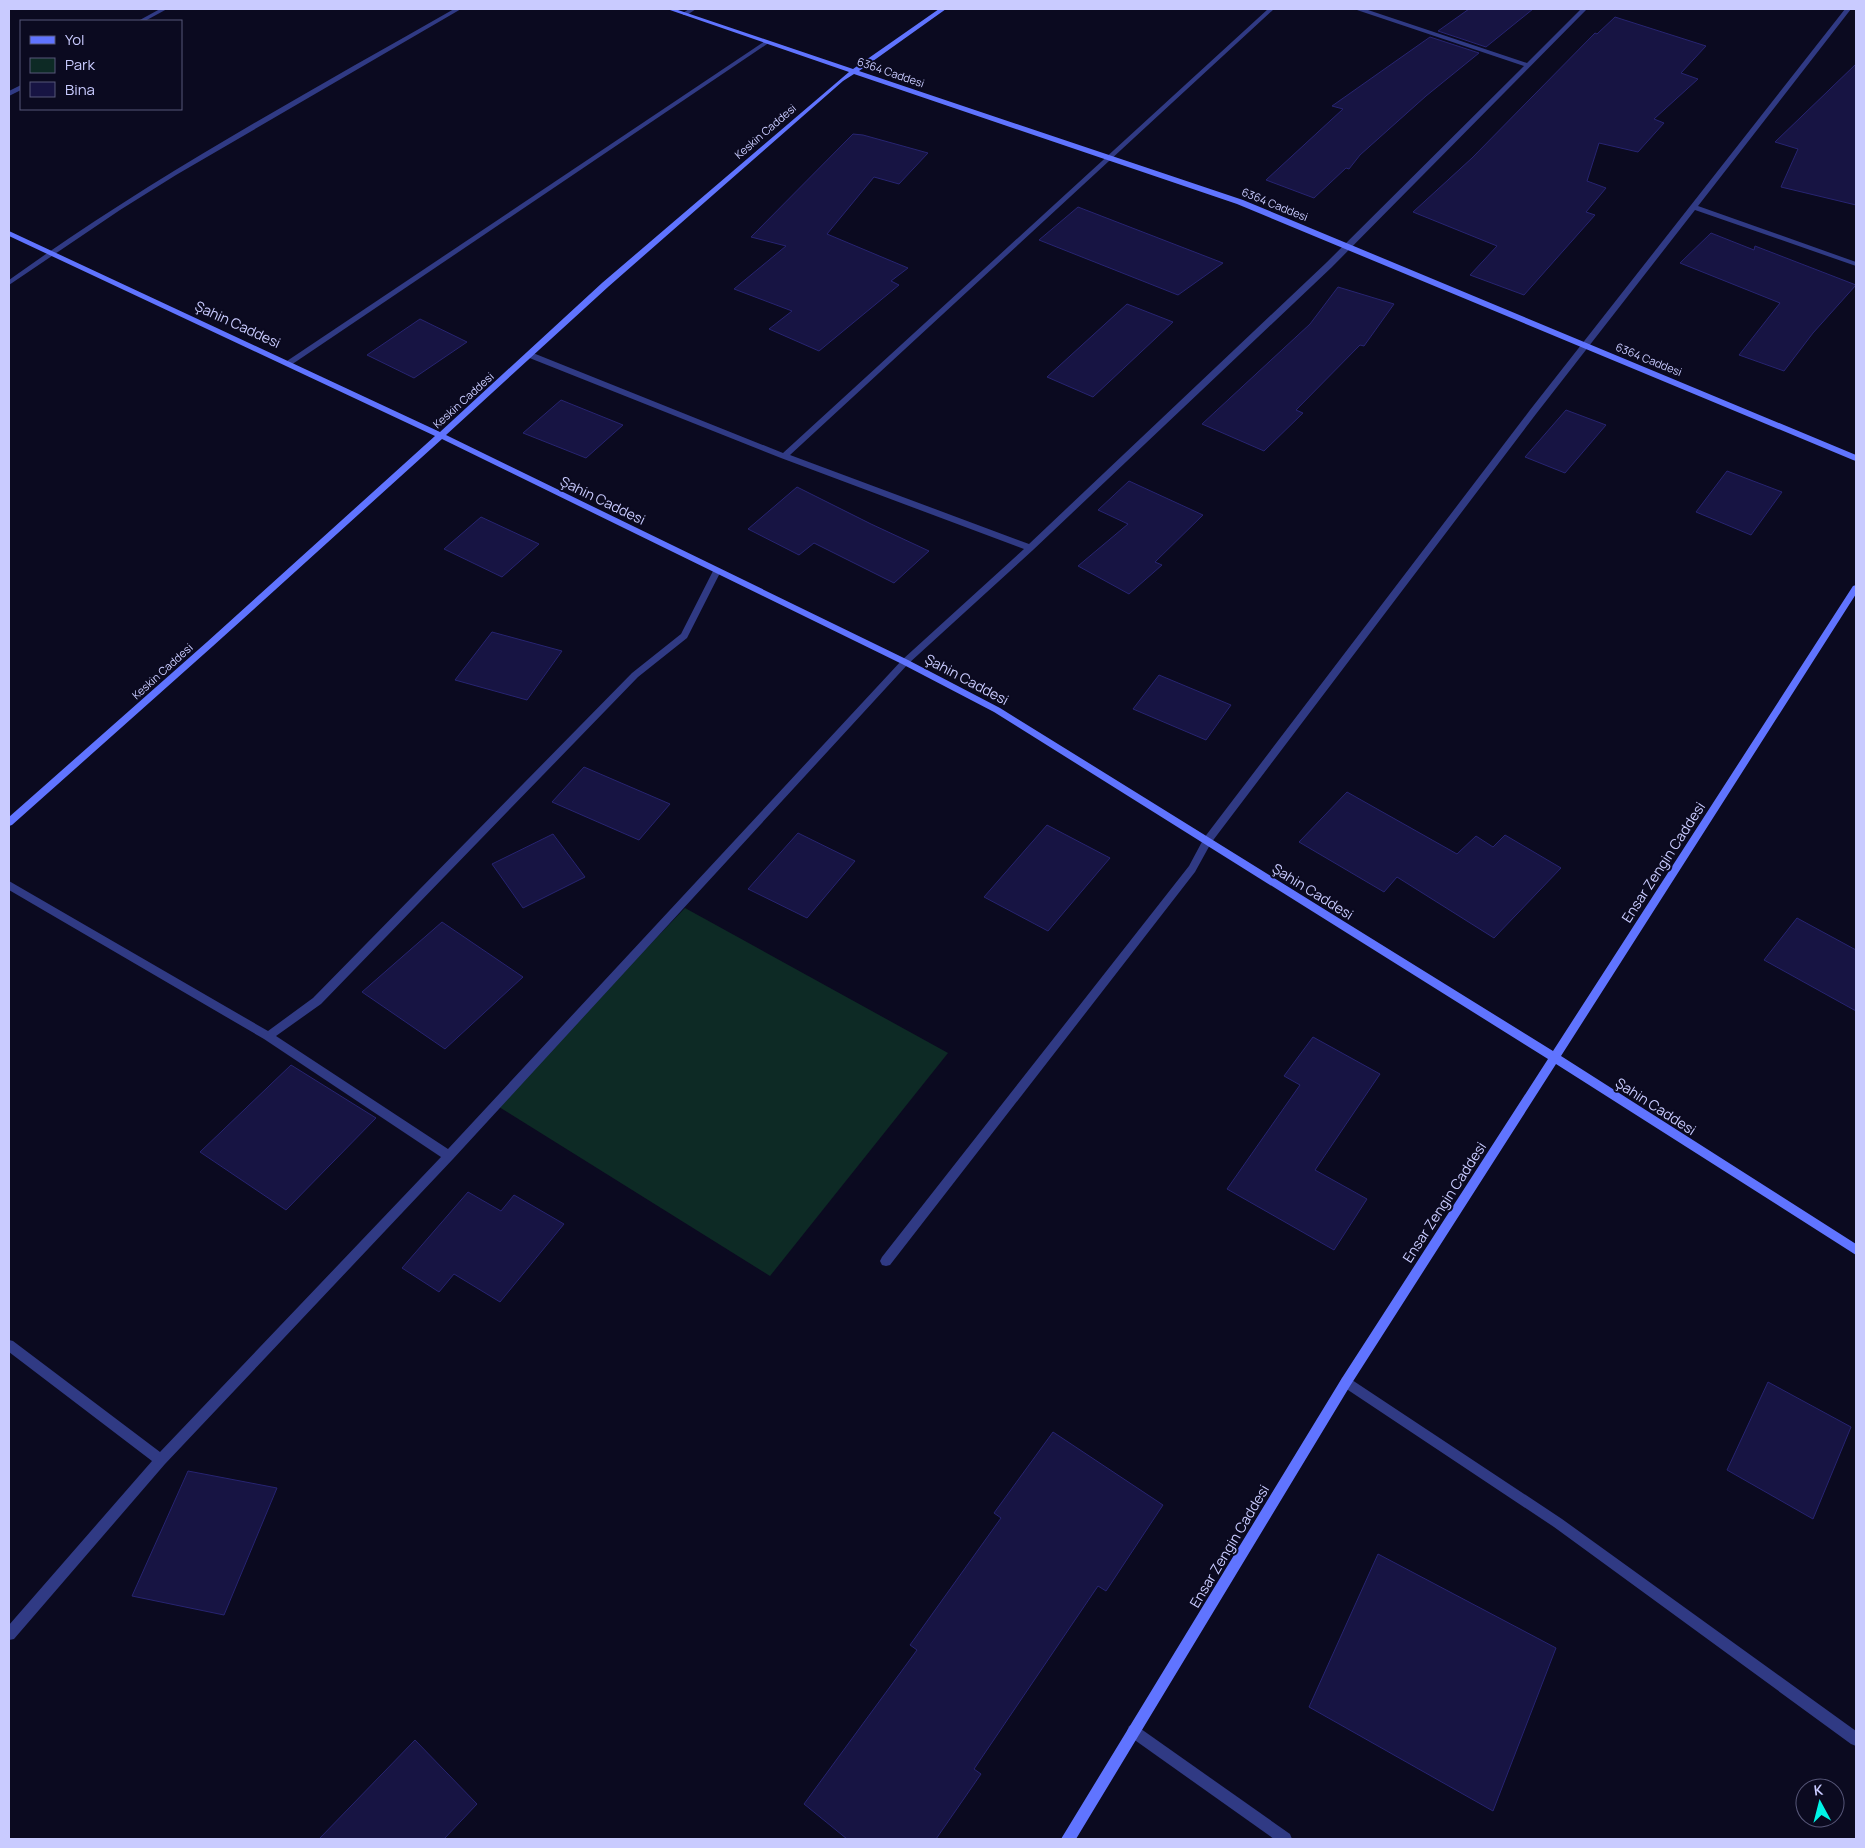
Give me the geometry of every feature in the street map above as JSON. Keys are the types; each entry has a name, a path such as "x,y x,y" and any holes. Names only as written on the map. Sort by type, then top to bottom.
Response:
{"street":[{"path":"144,20 164,9"},
{"path":"9,283 50,252 203,155 458,9"},
{"name":"6364 Caddesi","path":"670,9 1240,202 1856,458"},
{"path":"685,14 692,9"},
{"name":"Keskin Caddesi","path":"9,822 530,355 605,285 841,80 943,9"},
{"path":"784,456 1271,9"},
{"path":"1359,9 1527,65"},
{"path":"9,1634 161,1460 449,1156 905,662 1030,548 1348,246 1584,9"},
{"path":"886,1261 1192,869 1208,841 1533,412 1848,9"},
{"path":"288,363 767,42"},
{"path":"9,94 20,88"},
{"path":"1693,207 1856,264"},
{"name":"Şahin Caddesi","path":"9,233 440,434 905,662 997,710 1555,1058 1856,1250"},
{"path":"530,355 784,456 1030,548"},
{"path":"268,1036 317,1001 635,675 684,636 717,571"},
{"name":"Ensar Zengin Caddesi","path":"1068,1839 1346,1382 1856,588"},
{"path":"9,885 268,1036 449,1156"},
{"path":"9,1345 161,1460"},
{"path":"1346,1382 1558,1523 1856,1739"},
{"path":"1134,1731 1285,1839"}],"green space":[{"path":"685,908 948,1053 770,1276 496,1105"}],"building":[{"path":"1469,9 1533,9 1486,47 1438,31"},
{"path":"1615,17 1706,46 1681,73 1698,79 1654,119 1664,123 1638,152 1599,143 1587,181 1606,188 1586,212 1595,215 1524,295 1470,275 1497,246 1413,212 1472,158 1595,33 1597,34"},
{"path":"1430,37 1479,53 1426,96 1360,155 1349,169 1346,168 1314,198 1266,180 1343,109 1332,106"},
{"path":"1856,64 1856,205 1781,187 1798,149 1775,142"},
{"path":"853,134 928,153 899,184 874,177 827,234 908,268 891,281 899,285 819,351 769,329 792,311 734,289 786,246 751,237"},
{"path":"1078,207 1223,263 1178,295 1039,240"},
{"path":"1711,233 1754,250 1755,246 1856,285 1813,333 1784,371 1739,355 1780,303 1680,263"},
{"path":"1338,287 1394,304 1364,346 1360,345 1296,410 1303,413 1264,451 1202,424 1310,324"},
{"path":"1127,304 1173,322 1093,397 1047,377"},
{"path":"420,319 467,342 414,378 367,355"},
{"path":"561,400 623,425 586,458 523,433"},
{"path":"1566,410 1606,425 1565,473 1525,457"},
{"path":"1727,471 1782,492 1751,535 1696,512"},
{"path":"1129,481 1203,515 1155,562 1162,565 1129,594 1078,566 1128,524 1098,510"},
{"path":"797,487 929,551 894,583 814,543 799,555 748,529"},
{"path":"481,517 539,544 502,577 444,549"},
{"path":"492,632 562,651 527,700 455,680"},
{"path":"1159,675 1231,705 1206,740 1133,709"},
{"path":"584,767 670,804 639,840 552,802"},
{"path":"1347,792 1457,854 1476,836 1493,847 1505,835 1561,868 1494,938 1397,877 1384,892 1299,842"},
{"path":"1047,825 1110,858 1048,931 984,897"},
{"path":"798,833 855,861 807,918 748,889"},
{"path":"553,834 585,877 523,908 492,864"},
{"path":"1797,918 1856,950 1856,1011 1764,960"},
{"path":"442,922 523,977 445,1049 362,992"},
{"path":"1313,1037 1380,1074 1315,1170 1367,1199 1334,1250 1227,1189 1300,1085 1284,1076"},
{"path":"291,1065 376,1118 286,1210 200,1152"},
{"path":"468,1192 501,1211 514,1195 564,1224 500,1302 454,1274 439,1292 402,1268"},
{"path":"1768,1382 1851,1427 1813,1519 1727,1470"},
{"path":"1053,1432 1163,1505 1106,1591 1098,1586 974,1769 981,1774 936,1839 847,1839 804,1804 917,1650 910,1645 1001,1518 994,1513"},
{"path":"188,1471 277,1488 224,1615 132,1596"},
{"path":"1378,1554 1556,1648 1493,1811 1309,1707"},
{"path":"415,1740 477,1804 444,1839 319,1839"}]}
